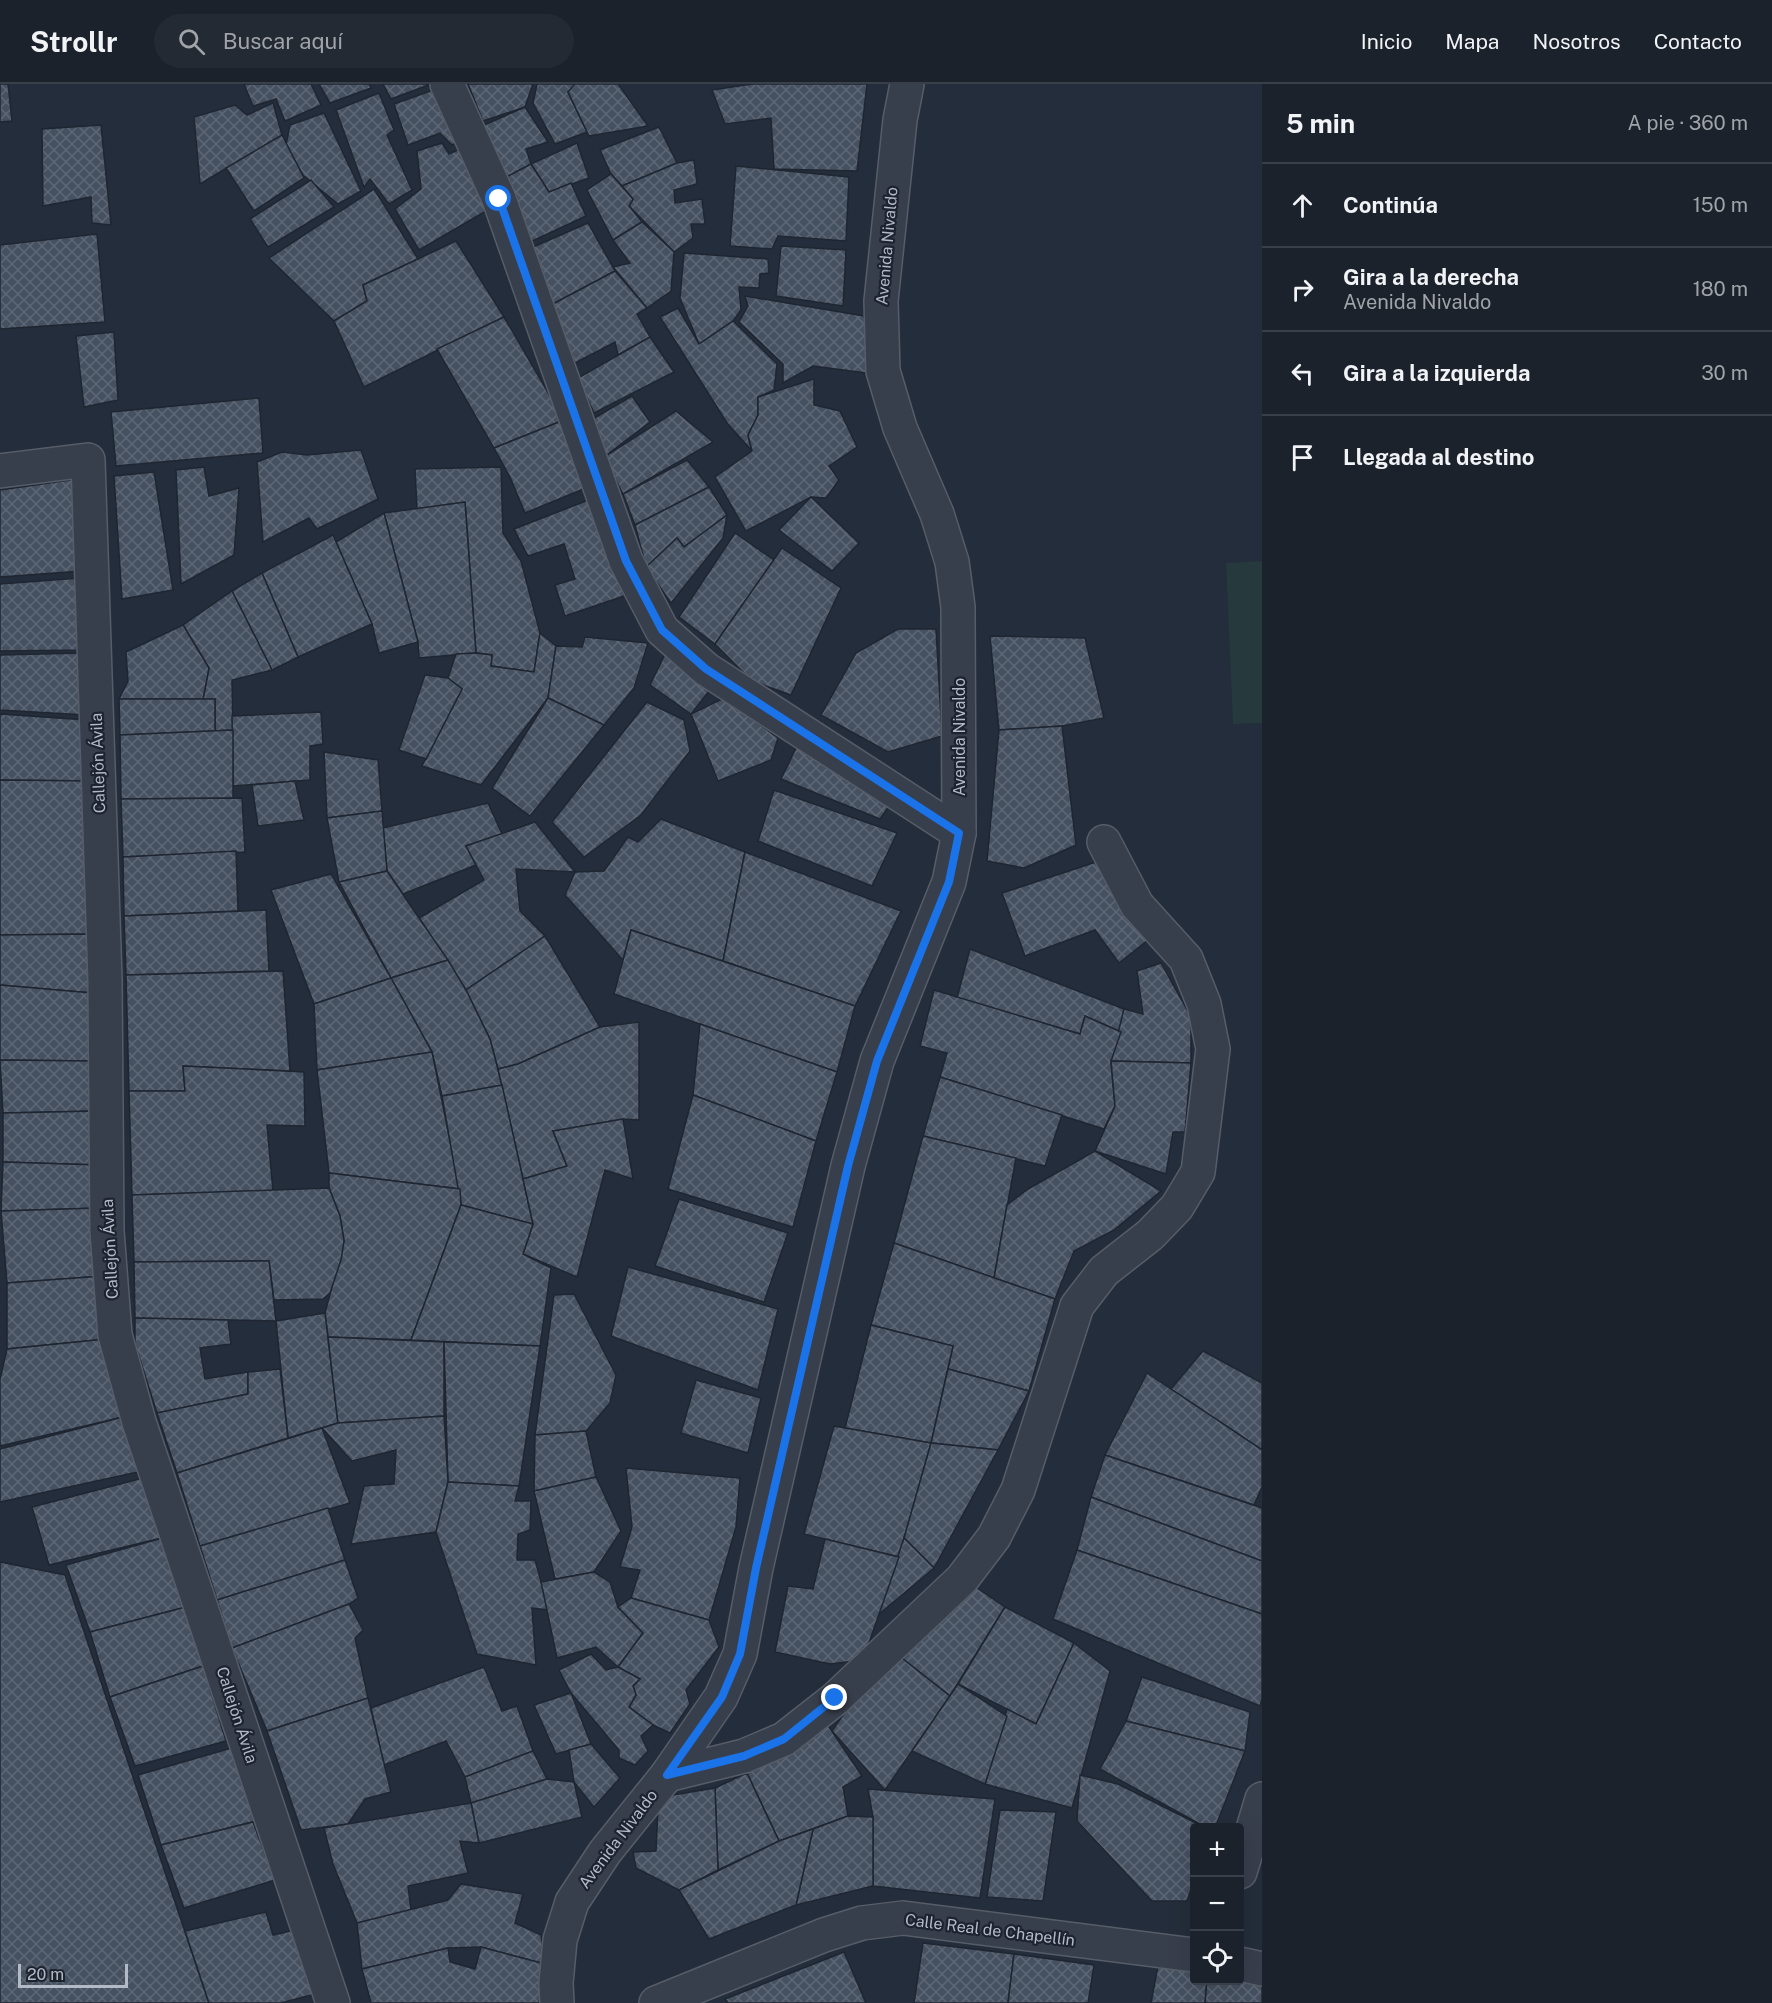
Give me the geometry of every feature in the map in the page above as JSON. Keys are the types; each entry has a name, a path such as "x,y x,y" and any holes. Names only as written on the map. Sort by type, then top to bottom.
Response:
{"street":[{"path":"447,84 499,199 626,561 662,630 706,669 959,833"},
{"name":"Avenida Nivaldo","path":"557,2003 556,1983 560,1940 572,1902 605,1852 667,1775 722,1697 740,1654 756,1568 848,1166 877,1061 949,882 959,833 958,619 952,562 937,514 900,428 883,371 880,300 900,120 907,84"},
{"name":"Callejón Ávila","path":"0,471 88,460 105,968 107,1231 115,1335 139,1422 333,2003"},
{"path":"667,1775 744,1756 784,1739 835,1698 962,1579 994,1538 1018,1490 1077,1306 1104,1271 1150,1235 1177,1207 1198,1172 1213,1049 1204,1004 1186,959 1137,905 1104,842"},
{"path":"1244,1856 1262,1799"},
{"name":"Calle Real de Chapellín","path":"656,2003 824,1935 862,1923 903,1918 1190,1954"},
{"path":"1244,1965 1262,1969"}],"shaded area":[{"path":"1262,561 1262,723 1233,724 1226,563"}],"building":[{"path":"0,84 8,84 12,121 0,122"},
{"path":"244,84 311,84 321,105 285,121 276,99 253,106"},
{"path":"319,84 369,84 371,88 330,103"},
{"path":"383,84 431,84 391,99"},
{"path":"468,84 533,84 525,107 483,121"},
{"path":"537,84 578,84 568,92 587,132 555,144 533,103"},
{"path":"575,84 618,84 648,126 589,136 568,92"},
{"path":"752,84 867,84 857,171 774,169 771,118 725,124 712,90"},
{"path":"439,88 461,141 452,145 440,133 408,145 394,104"},
{"path":"379,93 394,130 387,135 412,190 389,204 370,179 364,187 336,110"},
{"path":"273,103 282,135 200,184 194,117 235,105 247,115"},
{"path":"525,107 548,142 526,149 531,164 501,180 482,126"},
{"path":"324,113 361,191 338,204 303,175 286,145 290,125"},
{"path":"101,125 111,225 92,223 91,197 43,206 42,129"},
{"path":"659,127 677,163 622,186 611,174 600,150"},
{"path":"282,135 304,178 254,211 226,168"},
{"path":"442,143 449,154 464,147 493,207 419,250 395,209 421,189 417,151"},
{"path":"577,143 589,178 549,192 531,164"},
{"path":"694,160 697,184 674,190 675,203 702,199 705,224 691,224 693,238 674,252 629,206 633,199 622,186 677,163"},
{"path":"531,164 549,192 571,183 586,216 526,244 501,180"},
{"path":"736,166 849,177 846,241 778,236 772,249 730,246"},
{"path":"611,174 633,199 629,206 642,222 613,240 587,190"},
{"path":"311,180 334,207 268,247 250,219"},
{"path":"374,189 418,259 363,285 367,301 334,321 269,258"},
{"path":"642,222 674,252 671,291 647,308 613,267 630,263 613,240"},
{"path":"588,223 615,271 551,305 531,248"},
{"path":"97,234 105,322 0,329 0,245"},
{"path":"456,241 504,317 364,387 334,321 367,301 363,285"},
{"path":"781,246 846,250 843,306 776,296"},
{"path":"684,253 768,259 769,273 760,274 759,288 739,287 741,310 733,321 699,344 680,298"},
{"path":"615,271 647,308 637,314 650,337 618,355 615,342 575,363 551,305"},
{"path":"745,296 864,316 874,374 813,366 783,383 783,364 739,322 748,306"},
{"path":"678,308 699,344 733,321 777,364 774,390 758,397 758,415 748,435 752,451 727,423 660,317"},
{"path":"504,317 564,420 494,448 437,349"},
{"path":"114,332 118,400 84,407 76,336"},
{"path":"650,337 674,372 594,413 578,378"},
{"path":"814,379 814,405 840,411 857,447 829,466 839,480 826,498 811,497 746,531 715,477 752,451 748,435 758,415 758,397"},
{"path":"632,396 650,422 604,457 591,420"},
{"path":"259,398 263,453 116,466 111,412"},
{"path":"676,411 713,442 623,494 604,457"},
{"path":"564,420 586,488 525,513 510,477 494,448"},
{"path":"361,450 378,499 317,529 309,518 263,542 257,462 282,452 307,455"},
{"path":"687,460 709,487 635,525 623,494"},
{"path":"204,467 209,496 239,488 234,555 181,584 176,470"},
{"path":"501,467 503,533 521,561 540,633 534,672 491,666 492,655 476,653 465,502 417,509 415,469"},
{"path":"154,472 173,590 122,599 114,476"},
{"path":"77,479 82,571 0,577 0,490"},
{"path":"709,487 727,515 684,547 677,538 646,567 635,525"},
{"path":"811,497 859,543 832,571 779,530"},
{"path":"591,499 627,595 565,616 555,585 575,579 564,544 528,556 514,529"},
{"path":"465,502 476,653 419,658 418,642 384,513"},
{"path":"384,513 418,642 379,653 372,624 336,542"},
{"path":"727,515 723,538 671,603 646,567 677,538 684,547"},
{"path":"735,533 774,560 715,644 679,617"},
{"path":"333,535 372,624 298,657 262,573"},
{"path":"782,548 841,588 791,695 752,681 715,644"},
{"path":"262,573 298,657 272,670 232,591"},
{"path":"80,578 82,650 0,651 0,584"},
{"path":"232,591 272,670 232,680 233,730 215,731 215,699 203,699 209,668 183,625"},
{"path":"183,625 209,668 203,699 119,699 128,681 126,652"},
{"path":"898,629 936,629 942,736 888,752 821,715 856,653"},
{"path":"540,633 556,646 548,698 481,785 422,766 462,689 448,678 456,654 492,655 491,666 534,672"},
{"path":"990,636 1085,638 1104,718 1062,726 999,730"},
{"path":"585,637 648,643 634,688 604,725 548,698 556,646 582,647"},
{"path":"667,650 713,686 691,714 650,685"},
{"path":"82,653 86,715 0,710 0,655"},
{"path":"425,675 448,678 462,689 426,759 399,750"},
{"path":"548,698 604,725 530,816 492,788"},
{"path":"724,698 778,738 771,760 718,781 691,714"},
{"path":"119,699 215,699 215,731 120,735"},
{"path":"647,702 684,720 690,751 641,815 584,857 552,822"},
{"path":"321,712 323,744 310,746 310,780 233,786 232,716"},
{"path":"0,714 87,720 92,781 0,780"},
{"path":"1062,726 1076,845 1024,868 987,861 999,730"},
{"path":"233,730 233,798 121,799 120,735"},
{"path":"799,742 892,802 880,819 781,779"},
{"path":"324,752 378,760 382,811 327,818"},
{"path":"0,780 92,781 95,934 0,935"},
{"path":"295,781 304,820 258,826 252,785"},
{"path":"774,790 897,833 872,886 758,841"},
{"path":"242,798 245,852 123,857 121,799"},
{"path":"488,803 502,834 466,846 476,865 403,894 387,871 383,828"},
{"path":"382,811 387,871 339,882 327,818"},
{"path":"661,819 745,852 723,961 631,930 623,960 565,895 575,872 604,871 628,837 638,842"},
{"path":"535,822 575,872 516,869 520,911 545,936 466,990 419,918 484,880 466,846"},
{"path":"236,851 238,911 124,916 123,857"},
{"path":"745,852 901,911 855,1006 723,961"},
{"path":"1102,860 1148,940 1119,963 1095,930 1025,956 1002,893"},
{"path":"387,871 448,960 391,978 339,882"},
{"path":"331,874 391,978 314,1004 271,890"},
{"path":"266,910 269,971 126,975 124,916"},
{"path":"631,930 855,1006 837,1072 614,994"},
{"path":"95,934 92,993 0,985 0,935"},
{"path":"545,936 600,1027 518,1064 498,1069 490,1039 466,990"},
{"path":"970,949 1124,1009 1121,1032 1085,1016 1080,1034 957,998"},
{"path":"448,960 466,990 490,1039 502,1085 442,1096 432,1052 391,978"},
{"path":"1161,963 1191,1017 1191,1063 1111,1061 1124,1009 1143,1014 1137,971"},
{"path":"283,971 290,1071 183,1066 185,1091 129,1091 126,975"},
{"path":"391,978 432,1052 317,1070 314,1004"},
{"path":"0,985 92,993 93,1061 0,1060"},
{"path":"934,990 1080,1034 1085,1016 1121,1032 1111,1061 1115,1106 1104,1129 940,1077 947,1053 920,1046"},
{"path":"639,1022 639,1120 623,1119 553,1131 567,1166 523,1179 498,1069 518,1064 600,1027"},
{"path":"700,1024 837,1072 816,1141 693,1095"},
{"path":"432,1052 460,1189 329,1173 317,1070"},
{"path":"0,1060 93,1061 98,1111 3,1113"},
{"path":"1111,1061 1191,1063 1185,1132 1173,1132 1166,1174 1095,1151 1115,1106"},
{"path":"183,1066 304,1072 305,1126 267,1125 273,1191 132,1195 129,1091 185,1091"},
{"path":"940,1077 1062,1115 1045,1166 923,1136"},
{"path":"502,1085 533,1224 461,1205 442,1096"},
{"path":"693,1095 816,1141 793,1227 668,1189"},
{"path":"98,1111 99,1165 3,1162 3,1113"},
{"path":"623,1119 633,1179 605,1170 577,1277 523,1254 533,1224 523,1179 567,1166 553,1131"},
{"path":"923,1136 1016,1158 994,1278 894,1243"},
{"path":"1095,1151 1161,1191 1114,1230 1074,1251 1055,1299 994,1278 1007,1205 1028,1189"},
{"path":"3,1162 99,1165 99,1208 1,1211"},
{"path":"329,1173 460,1189 461,1205 411,1340 328,1337 325,1313 344,1241 340,1216 329,1188"},
{"path":"329,1188 340,1216 344,1241 341,1260 330,1293 323,1299 274,1300 269,1261 134,1262 132,1195"},
{"path":"679,1199 788,1233 764,1302 655,1266"},
{"path":"461,1205 533,1224 523,1254 551,1268 540,1346 411,1340"},
{"path":"99,1208 103,1276 7,1283 1,1211"},
{"path":"894,1243 1055,1299 1029,1391 948,1369 953,1346 871,1325"},
{"path":"269,1261 276,1321 135,1318 134,1262"},
{"path":"628,1267 778,1309 758,1390 611,1336"},
{"path":"103,1276 106,1339 7,1349 7,1283"},
{"path":"574,1294 616,1375 610,1403 586,1431 535,1435 554,1295"},
{"path":"325,1313 338,1423 288,1438 276,1321"},
{"path":"135,1318 228,1320 231,1344 200,1348 205,1379 248,1372 248,1394 157,1413 135,1344"},
{"path":"871,1325 953,1346 931,1443 845,1428"},
{"path":"328,1337 444,1342 444,1416 338,1423"},
{"path":"106,1339 127,1416 0,1446 0,1379 7,1349"},
{"path":"444,1342 540,1346 519,1486 448,1482"},
{"path":"1203,1351 1262,1383 1262,1450 1171,1389"},
{"path":"280,1369 288,1438 177,1473 157,1413 248,1394 248,1372"},
{"path":"948,1369 1029,1391 998,1450 931,1443"},
{"path":"1147,1373 1262,1450 1262,1487 1254,1505 1105,1455"},
{"path":"696,1380 761,1398 748,1453 681,1433"},
{"path":"127,1416 147,1470 0,1502 0,1449"},
{"path":"444,1416 448,1482 436,1532 351,1544 364,1486 394,1484 396,1450 352,1461 322,1428 338,1423"},
{"path":"834,1426 931,1443 899,1557 804,1534"},
{"path":"322,1428 350,1503 200,1546 177,1473"},
{"path":"586,1431 596,1477 534,1491 535,1435"},
{"path":"931,1443 998,1450 934,1568 904,1538"},
{"path":"1105,1455 1262,1508 1262,1561 1091,1497"},
{"path":"626,1468 740,1478 736,1527 709,1620 631,1598 640,1570 620,1567 632,1527"},
{"path":"147,1477 166,1537 49,1565 32,1507"},
{"path":"596,1477 621,1531 594,1572 555,1579 534,1491"},
{"path":"448,1482 519,1486 515,1501 531,1501 530,1530 518,1534 517,1560 535,1560 549,1610 532,1608 536,1665 477,1654 436,1532"},
{"path":"1091,1497 1262,1561 1262,1614 1077,1550"},
{"path":"328,1508 345,1560 217,1600 200,1546"},
{"path":"166,1537 186,1607 90,1632 66,1565"},
{"path":"904,1538 934,1568 878,1615"},
{"path":"825,1539 899,1557 863,1660 830,1664 775,1652 788,1586 813,1589"},
{"path":"1077,1550 1262,1614 1262,1699 1260,1706 1053,1619"},
{"path":"345,1560 358,1598 349,1604 232,1648 217,1600"},
{"path":"0,1562 65,1575 209,2003 0,2003"},
{"path":"594,1572 610,1582 618,1607 643,1633 618,1667 596,1647 557,1658 541,1582"},
{"path":"971,1584 1005,1607 950,1696 889,1648"},
{"path":"631,1598 709,1620 719,1647 686,1690 690,1704 670,1733 653,1725 629,1707 636,1695 633,1686 640,1679 618,1667 643,1633 618,1607"},
{"path":"349,1604 363,1630 355,1638 368,1698 267,1731 232,1648"},
{"path":"186,1607 203,1666 110,1697 90,1632"},
{"path":"1005,1607 1074,1643 1036,1724 958,1684"},
{"path":"1074,1643 1110,1671 1072,1808 985,1784 1007,1709 1036,1724"},
{"path":"889,1648 950,1696 885,1790 832,1731"},
{"path":"591,1654 606,1670 618,1667 640,1679 633,1686 636,1695 629,1707 653,1725 641,1736 648,1751 635,1765 619,1758 619,1750 571,1693 559,1670"},
{"path":"203,1666 226,1741 135,1766 110,1697"},
{"path":"484,1667 502,1711 517,1706 533,1751 465,1777 446,1741 384,1765 371,1708"},
{"path":"1142,1677 1250,1712 1245,1751 1126,1721"},
{"path":"958,1684 1007,1716 985,1784 912,1751"},
{"path":"571,1693 591,1744 556,1754 534,1705"},
{"path":"368,1698 391,1792 365,1799 348,1824 301,1830 267,1731"},
{"path":"823,1718 862,1776 843,1787 848,1816 779,1841 747,1773"},
{"path":"1126,1721 1245,1751 1217,1823 1198,1823 1100,1769"},
{"path":"591,1744 620,1778 594,1807 574,1782 569,1750"},
{"path":"235,1747 260,1820 161,1845 138,1775"},
{"path":"533,1751 547,1779 471,1803 465,1777"},
{"path":"747,1773 779,1841 718,1870 715,1788"},
{"path":"1080,1775 1118,1784 1196,1823 1190,1823 1190,1892 1187,1901 1152,1901 1077,1821"},
{"path":"547,1779 574,1782 582,1817 479,1843 471,1803"},
{"path":"715,1788 718,1870 679,1890 636,1868 633,1852 656,1851 658,1809 667,1796"},
{"path":"868,1789 995,1799 980,1898 873,1886 873,1817"},
{"path":"471,1803 479,1843 460,1841 468,1873 408,1886 411,1910 357,1923 333,1864 324,1828"},
{"path":"1000,1810 1056,1812 1043,1901 987,1897"},
{"path":"848,1816 873,1817 873,1886 796,1905 813,1829"},
{"path":"253,1822 275,1880 184,1908 161,1845"},
{"path":"813,1829 796,1905 709,1939 679,1890 779,1841"},
{"path":"461,1884 523,1894 515,1923 541,1935 545,1964 481,1947 448,1948 362,1969 357,1923 448,1900"},
{"path":"266,1912 273,1935 295,1930 315,1994 281,2003 209,2003 185,1931"},
{"path":"923,1943 1014,1954 1008,2003 914,2003"},
{"path":"481,1947 545,1964 539,2003 371,2003 362,1969 448,1948 450,1962 475,1969"},
{"path":"844,1952 866,2003 728,2003 725,1999"},
{"path":"1014,1954 1094,1965 1088,2003 1008,2003"},
{"path":"1158,1966 1190,1971 1190,1985 1207,1985 1205,2003 1151,2003"},
{"path":"1244,1981 1262,1985 1262,2003 1205,2003 1207,1985 1244,1985"}],"route":[{"path":"499,199 626,561 662,630 706,669 959,833 949,882 877,1061 848,1166 756,1568 740,1654 722,1697 667,1775 744,1756 784,1739 835,1698"}]}
